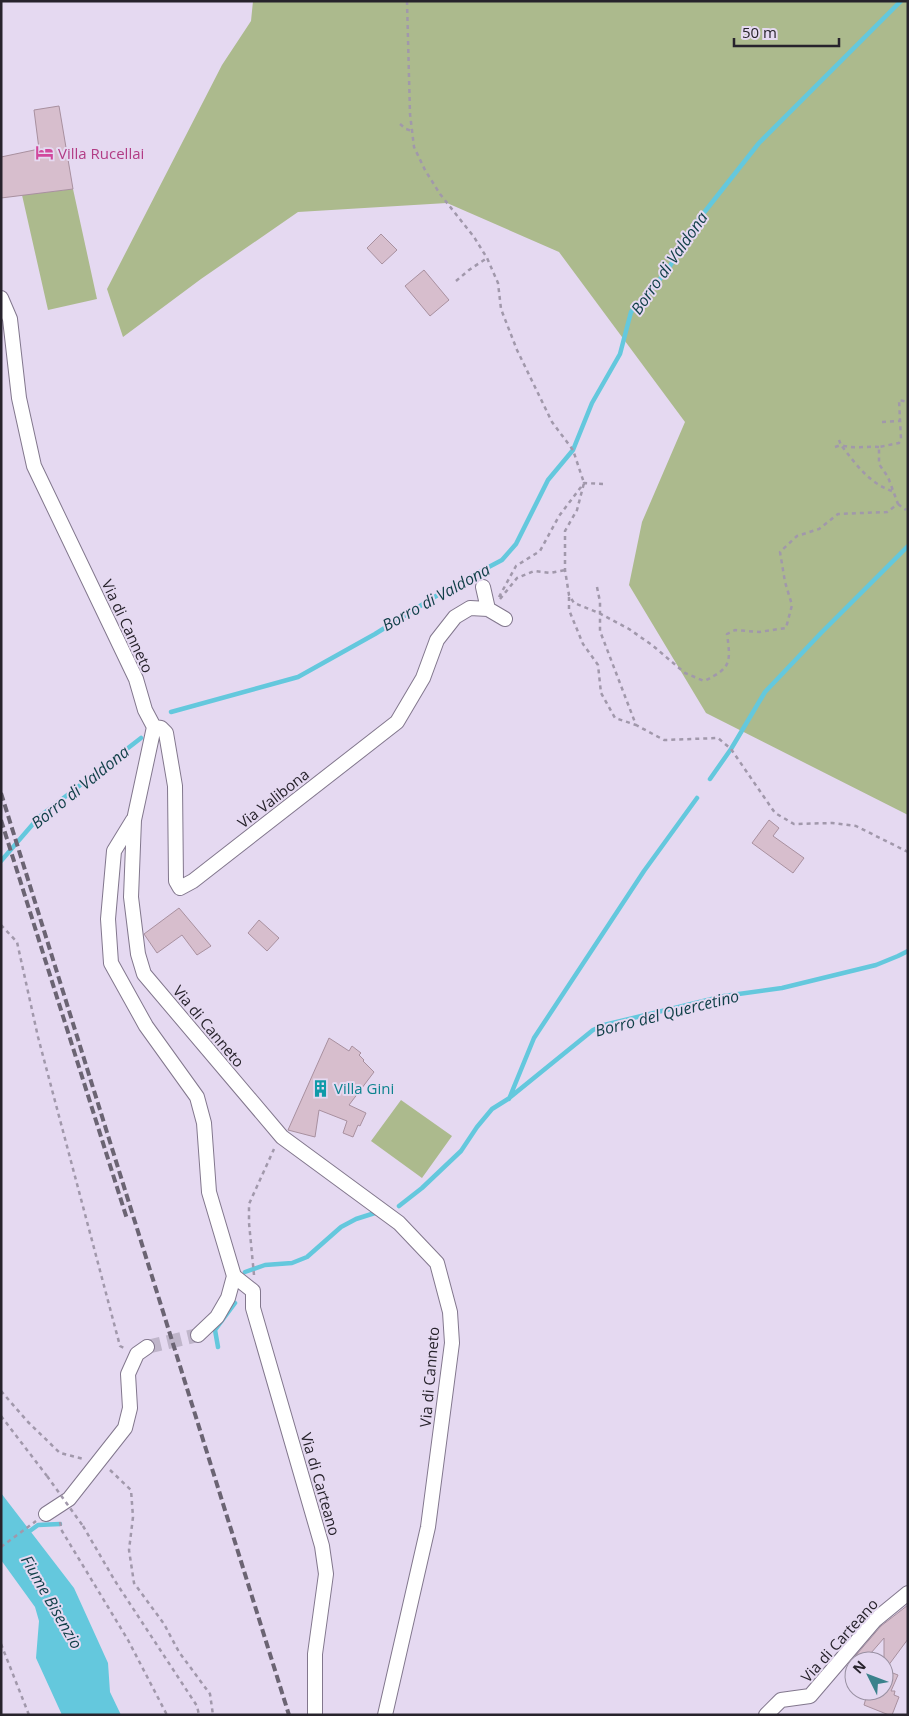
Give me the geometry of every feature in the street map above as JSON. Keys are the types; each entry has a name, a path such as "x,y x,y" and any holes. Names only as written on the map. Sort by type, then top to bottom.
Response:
{"street":[{"name":"Via di Canneto","path":"1,298 10,319 20,398 34,466 136,679 145,710 154,727 134,820 131,898 138,954 144,974 282,1137 399,1223 437,1263 450,1312 452,1343 428,1527 385,1715"},
{"path":"483,587 489,610 505,619"},
{"name":"Via Valibona","path":"154,727 161,728 166,734 175,786 176,881 180,888 193,881 397,722 423,678 438,640 454,617 470,608 489,610"},
{"path":"134,820 114,851 108,919 111,963 146,1026 197,1097 204,1124 208,1192 234,1276 228,1298 217,1317 198,1335"},
{"path":"234,1276 253,1291"},
{"name":"Via di Carteano","path":"253,1291 253,1308 322,1546 326,1574 315,1654 315,1715"},
{"path":"46,1514 69,1499 74,1492 103,1466 125,1428 130,1408 128,1374 137,1354 147,1347"},
{"name":"Via di Carteano","path":"766,1715 781,1700 810,1696 875,1620 908,1593"}],"path":[{"path":"407,1 410,114 414,147 425,170 440,194 474,237 487,258 498,283 501,309 517,350 552,422 573,450 584,483 577,510 565,532 564,570 570,610 583,644 598,665 601,693 615,718 636,725 664,740 718,738 731,749 775,813 794,824 832,823 856,826 908,852"},
{"path":"400,124 412,131"},
{"path":"456,281 487,258"},
{"path":"835,447 841,445 879,448 899,443 901,439 899,400 908,402"},
{"path":"882,422 900,421"},
{"path":"839,440 870,480 880,487 894,492"},
{"path":"879,448 880,464 888,477 898,504 906,510"},
{"path":"584,483 603,484"},
{"path":"489,610 516,566 540,551 559,516 584,483"},
{"path":"569,594 574,603 599,613 629,630 652,645 685,673 704,681 721,672 730,658 727,634 735,630 759,632 786,628 792,604 785,582 780,552 797,536 818,529 838,514 887,512 898,504"},
{"path":"489,610 517,578 534,572 550,573 564,570"},
{"path":"597,587 600,602 600,631 636,725"},
{"path":"1,924 17,942 38,1037 120,1346"},
{"path":"253,1291 255,1278 249,1223 249,1204 275,1147 282,1137"},
{"path":"1,1391 60,1454 103,1466 131,1490 133,1517 129,1550 134,1583 164,1624 179,1652 210,1694 213,1715"},
{"path":"1,1416 83,1526 115,1581 197,1706 199,1715"},
{"path":"65,1511 75,1500 74,1492"},
{"path":"1,1547 46,1514"},
{"path":"62,1515 59,1520 62,1531 128,1640 167,1715"},
{"path":"1,1644 28,1715"}],"green space":[{"path":"253,1 908,1 908,815 706,713 629,585 642,522 685,422 559,252 447,203 298,212 201,279 123,337 107,289 222,65 251,21"},
{"path":"73,189 97,299 48,310 22,195"},
{"path":"401,1100 452,1136 422,1178 371,1141"}],"water":[{"name":"Fiume Bisenzio","path":"1,1493 74,1588 108,1663 110,1692 121,1715 62,1715 36,1658 39,1621 35,1607 1,1560"}],"building":[{"name":"Villa Rucellai","path":"59,106 73,189 1,198 1,157 39,149 34,110"},
{"path":"381,234 397,250 382,264 367,248"},
{"path":"424,270 449,300 430,316 405,286"},
{"path":"769,820 779,828 773,836 804,858 793,873 752,843"},
{"path":"179,908 211,946 197,955 182,935 157,953 144,934"},
{"path":"259,920 279,938 267,951 248,933"},
{"name":"Villa Gini","path":"329,1038 349,1051 352,1046 361,1053 359,1055 363,1061 374,1072 349,1105 366,1113 353,1137 343,1133 347,1121 319,1110 315,1137 288,1130"},
{"path":"908,1605 908,1639 894,1658 894,1651 884,1651 884,1638 873,1651 860,1651 881,1626"},
{"path":"894,1673 898,1675 894,1684"},
{"path":"894,1695 899,1697 892,1715 864,1705 865,1701 894,1701"}],"waterway":[{"name":"Borro di Valdona","path":"171,712 298,677 375,634 449,588 502,560 516,544 548,480 573,450 592,403 620,354 631,312 667,271 695,224 759,143 901,1"},
{"path":"710,779 731,749 765,692 908,546"},
{"name":"Borro di Valdona","path":"1,861 39,817 141,738"},
{"path":"509,1099 534,1038 644,871 697,798"},
{"name":"Borro del Quercetino","path":"399,1206 422,1188 461,1151 492,1109 508,1099 593,1030 604,1025 724,996 782,988 876,965 908,951"},
{"name":"Borro del Quercetino","path":"245,1272 265,1265 292,1263 307,1257 341,1227 356,1219 378,1212"},
{"name":"Borro del Quercetino","path":"218,1347 215,1330 235,1303"},
{"name":"Borro del Quercetino","path":"27,1533 38,1525 60,1524"}],"tunnel":[{"path":"147,1347 198,1335"}],"railway":[{"path":"1,793 289,1715"},
{"path":"1,820 127,1219"}],"place":[{"name":"Villa Rucellai","path":"44,153"},
{"name":"Villa Gini","path":"320,1088"}]}
